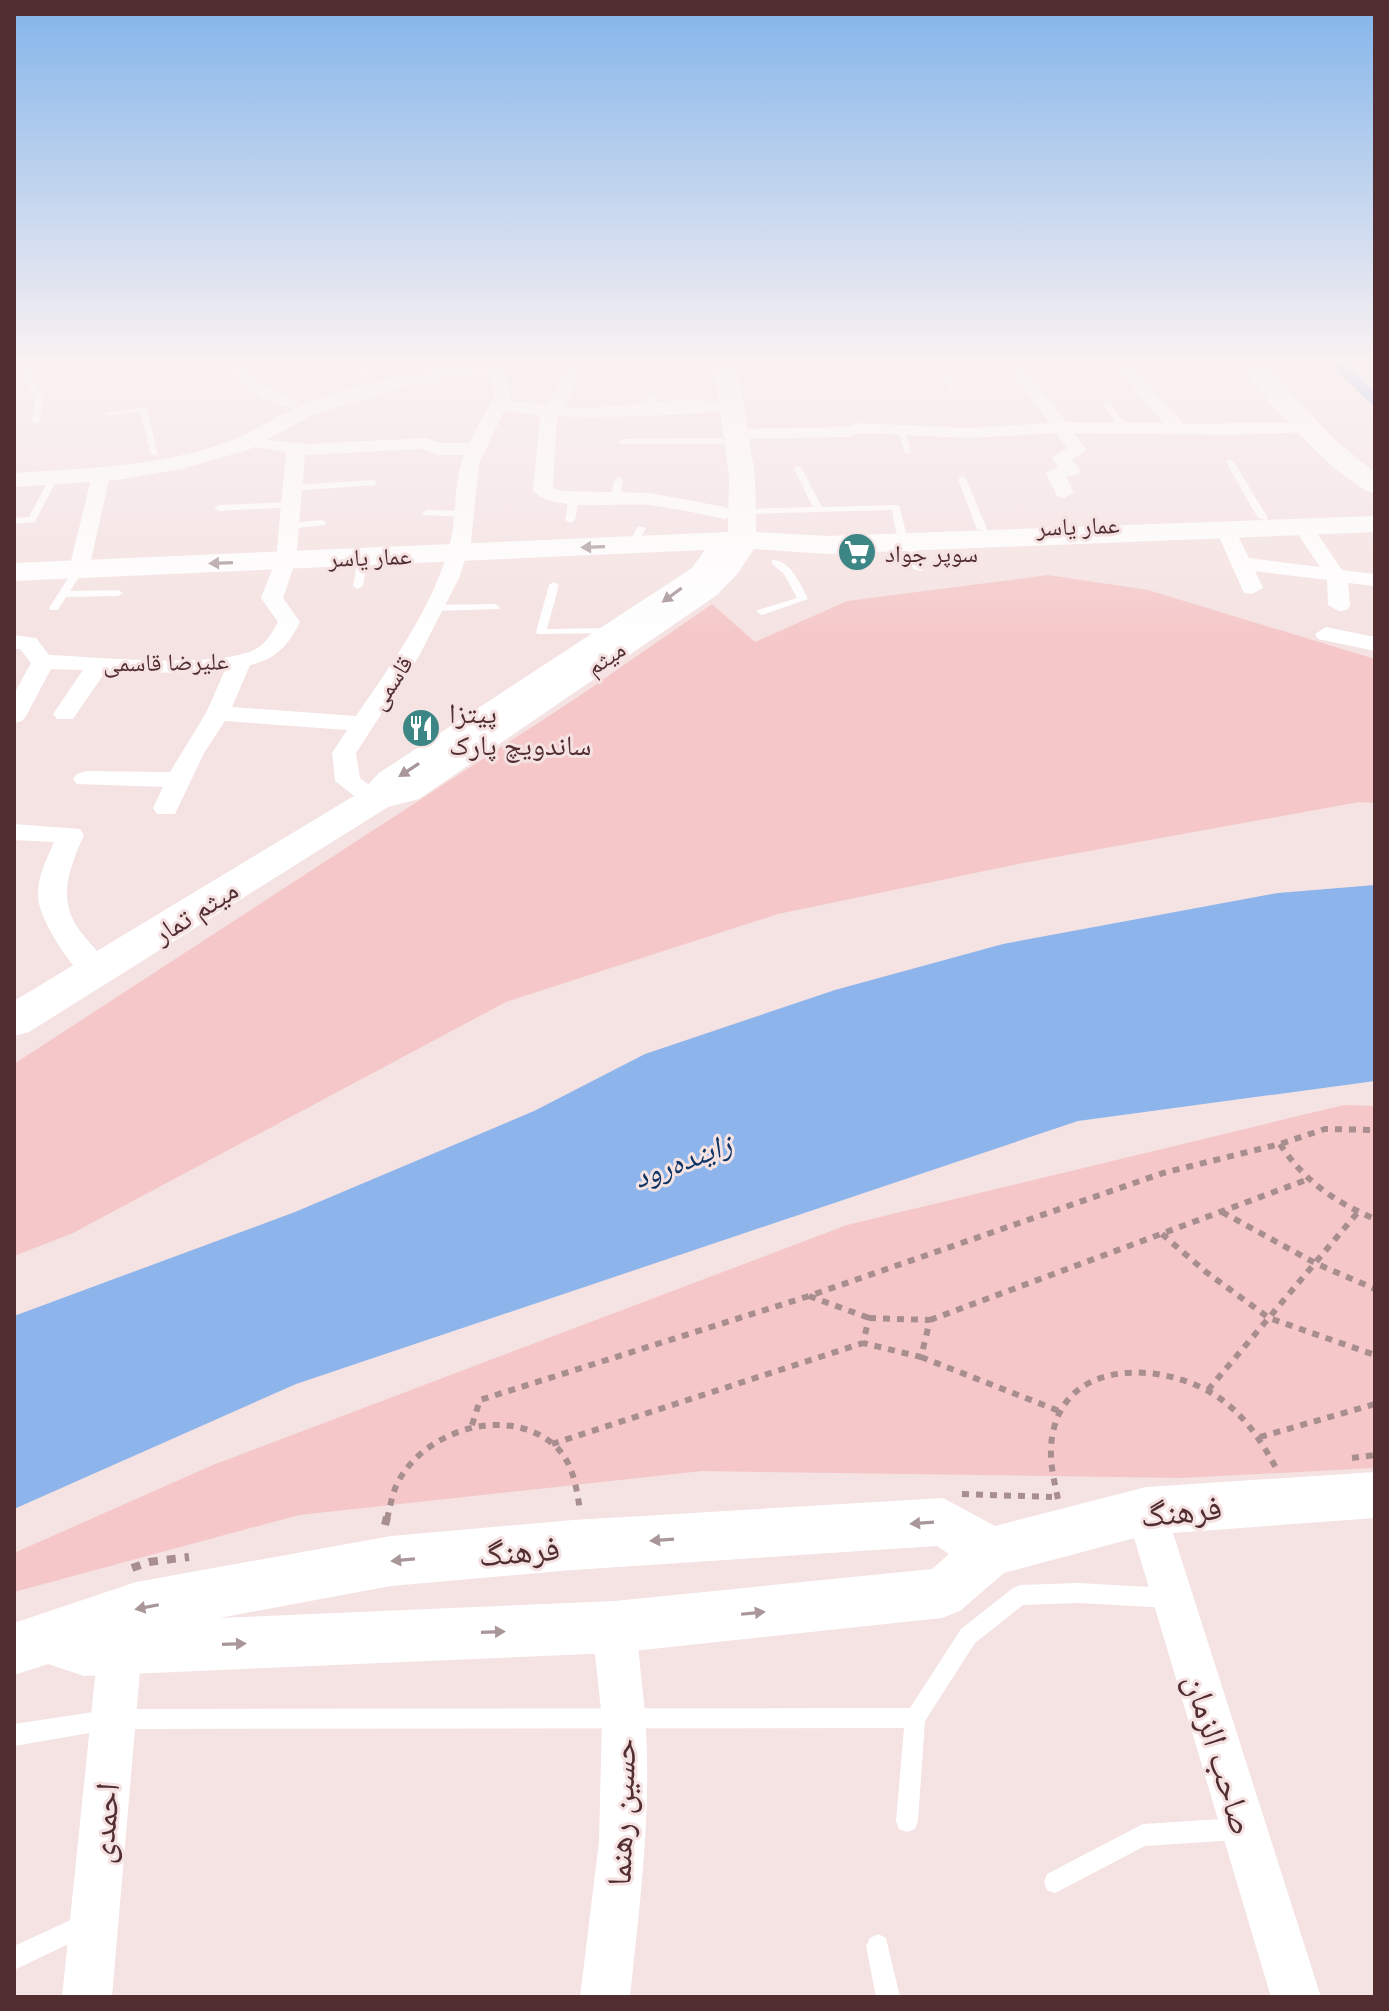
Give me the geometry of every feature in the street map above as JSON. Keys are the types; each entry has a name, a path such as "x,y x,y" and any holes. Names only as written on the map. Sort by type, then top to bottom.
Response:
{"main road":[{"path":"731,456 737,521 825,529"},
{"path":"1338,456 1375,486"},
{"name":"عمار یاسر","path":"905,537 982,529 1375,513"},
{"name":"عمار یاسر","path":"14,572 458,553 637,537 737,521 778,551"},
{"name":"میثم","path":"375,799 406,791 706,589 740,550 737,521"},
{"name":"میثم","path":"375,799 392,781 621,631 702,574 737,521"},
{"name":"عمار یاسر","path":"825,529 905,537 1375,524"},
{"path":"706,589 825,529"},
{"name":"میثم تمار","path":"14,1021 375,799"}],"street":[{"path":"14,467 84,464 142,456"},
{"path":"14,480 101,475 201,456"},
{"path":"286,560 295,456"},
{"name":"قاسمی","path":"375,799 348,781 344,753 407,657 458,553 465,514 467,476 474,456"},
{"path":"545,456 543,491 574,497 617,489 737,521"},
{"path":"1064,492 1055,473 1071,470 1061,458 1066,456"},
{"path":"79,569 101,475"},
{"path":"1303,527 1337,577 1339,605"},
{"path":"1226,530 1252,588"},
{"name":"علیرضا قاسمی","path":"43,662 168,664 258,657 279,642 289,622 272,598 286,560"},
{"path":"1241,563 1375,580"},
{"path":"1326,634 1375,644"},
{"path":"14,642 28,643 43,662 14,716"},
{"path":"166,808 192,753 218,713 241,659"},
{"path":"65,714 100,663"},
{"path":"218,713 362,724"},
{"path":"86,779 180,780"},
{"path":"17,832 71,835 55,867 49,896 60,928 97,971"},
{"name":"فرهنگ","path":"30,1643 84,1650 614,1627 942,1593 991,1552 1146,1511 1283,1501 1372,1503"},
{"name":"صاحب الزمان","path":"1146,1511 1296,1997"},
{"name":"فرهنگ","path":"30,1643 136,1608 391,1561 573,1545 943,1522 991,1552"},
{"name":"حسین رهنما","path":"605,1997 623,1841 624,1719 614,1627"},
{"name":"احمدی","path":"87,1997 120,1648"}],"lane":[{"path":"1230,462 1263,518"},
{"path":"798,469 825,529 873,508 896,507 918,569"},
{"path":"14,521 32,520 53,479"},
{"path":"962,479 982,529"},
{"path":"219,508 291,506 373,483"},
{"path":"873,508 874,493"},
{"path":"570,520 574,497"},
{"path":"291,506 322,523"},
{"path":"427,513 465,514"},
{"path":"762,612 803,599 778,551"},
{"path":"358,586 363,557"},
{"path":"54,608 79,569"},
{"path":"554,585 541,632 621,631"},
{"path":"63,594 118,593"},
{"path":"433,608 495,607"},
{"path":"907,1821 915,1718 968,1636 1020,1595 1078,1593 1173,1598"},
{"path":"14,1735 113,1719 915,1718"},
{"path":"1055,1882 1143,1835 1243,1829"},
{"path":"14,1958 94,1921"},
{"path":"878,1946 888,1997"}],"path":[{"path":"472,1425 480,1400 809,1296 1163,1173 1280,1144 1325,1129 1375,1130"},
{"path":"1280,1144 1306,1180 1337,1203 1375,1219"},
{"path":"809,1296 869,1318 930,1320 1306,1180"},
{"path":"1222,1211 1315,1263 1375,1289"},
{"path":"1208,1390 1358,1212"},
{"path":"1162,1234 1206,1272 1269,1318 1375,1355"},
{"path":"863,1343 869,1318"},
{"path":"921,1357 930,1320"},
{"path":"552,1444 863,1343 921,1357 1059,1411"},
{"path":"1074,1528 1057,1498 1049,1466 1049,1437 1059,1411 1079,1389 1107,1375 1139,1371 1174,1376 1208,1390 1236,1411 1260,1437 1276,1468 1283,1501"},
{"path":"1260,1437 1375,1404"},
{"path":"391,1561 384,1533 387,1503 399,1475 431,1443 472,1425 501,1423 528,1430 552,1444 567,1461 576,1482 580,1515 573,1545"}],"shaded area":[{"path":"1048,575 1148,590 1375,659 1375,803 1359,802 1023,863 778,914 506,1002 73,1233 14,1256 14,1064 575,699 712,604 755,642 847,601"},
{"path":"1344,1105 1375,1106 1375,1468 1181,1478 702,1471 299,1515 14,1592 14,1553 213,1465 847,1225"}],"water":[{"name":"زاینده‌رود","path":"1375,885 1375,1081 1078,1121 296,1384 14,1509 14,1316 295,1212 534,1111 645,1054 835,990 1003,944 1278,893"}],"place":[{"name":"سوپر جواد","path":"857,552"},
{"name":"پیتزا ساندویچ پارک","path":"421,728"}]}
